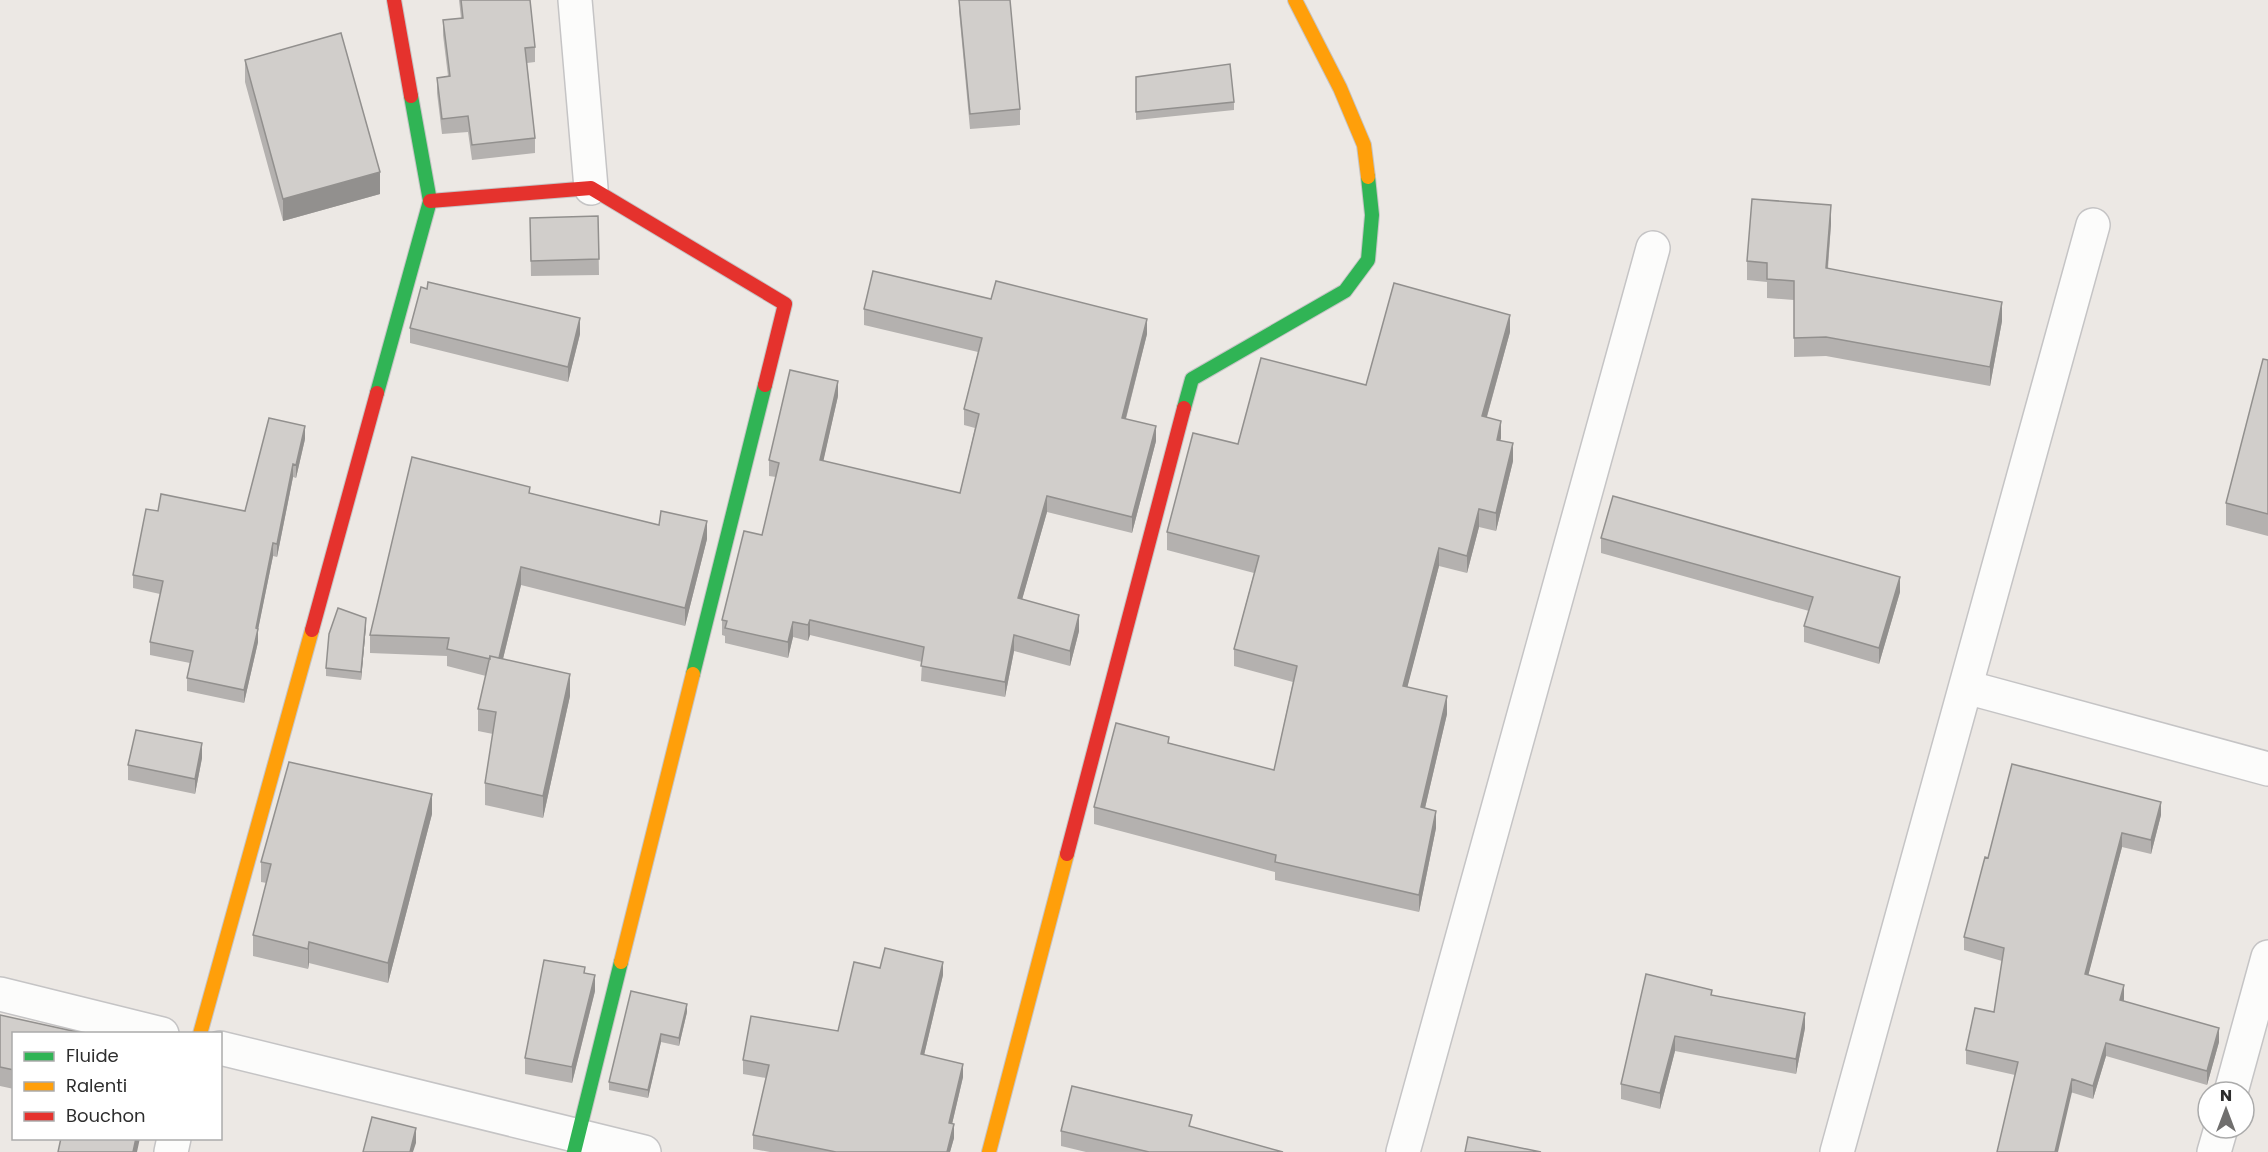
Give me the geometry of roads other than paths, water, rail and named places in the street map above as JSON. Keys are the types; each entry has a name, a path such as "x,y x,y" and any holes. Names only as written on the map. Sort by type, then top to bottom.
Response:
{"street":[{"path":"201,1032 430,201 394,0"},
{"path":"575,0 591,188"},
{"path":"989,1152 1191,379 1345,291 1368,260 1372,216 1364,145 1340,88 1295,0"},
{"path":"430,201 591,188 785,304 576,1144"},
{"path":"1837,1152 2093,225"},
{"path":"1403,1152 1653,248"},
{"path":"1966,687 2268,769"},
{"path":"2234,1080 2268,957"},
{"path":"0,994 154,1032"},
{"path":"222,1049 576,1144 644,1152"}]}
